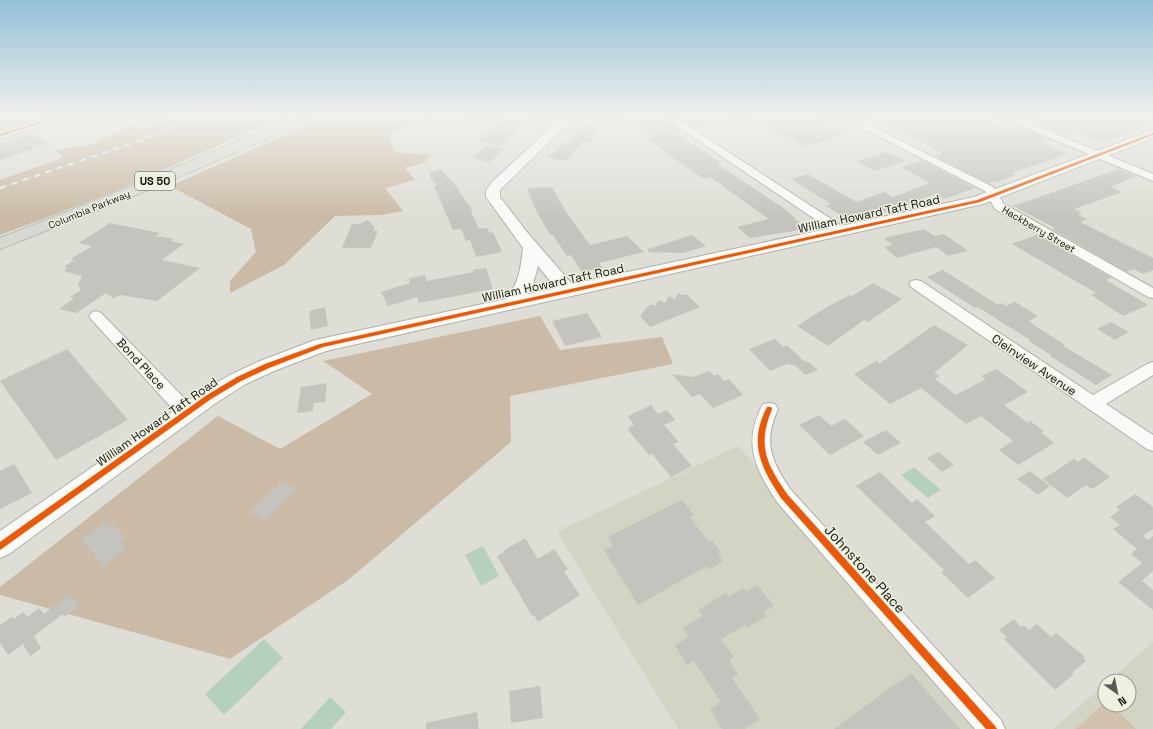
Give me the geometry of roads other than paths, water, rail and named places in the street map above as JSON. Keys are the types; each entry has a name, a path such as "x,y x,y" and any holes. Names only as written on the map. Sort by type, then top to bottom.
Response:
{"highway":[{"name":"Columbia Parkway","path":"0,244 133,191 229,150"}],"street":[{"path":"534,150 498,184 493,190 493,197 494,201 568,291"},
{"path":"718,150 841,231"},
{"name":"Hackberry Street","path":"912,150 989,189 999,206 1153,294"},
{"path":"1084,150 1153,178"},
{"name":"William Howard Taft Road","path":"0,546 187,412 239,379 292,355 329,344 978,201 1113,150"},
{"path":"512,303 518,296 530,266 531,247"},
{"name":"Cleinview Avenue","path":"916,284 1153,444"},
{"name":"Bond Place","path":"96,316 187,412"},
{"path":"1092,404 1153,368"},
{"name":"Johnstone Place","path":"769,409 762,426 760,445 763,459 769,474 784,496 992,729"}],"railway":[{"path":"0,188 112,150"}]}
